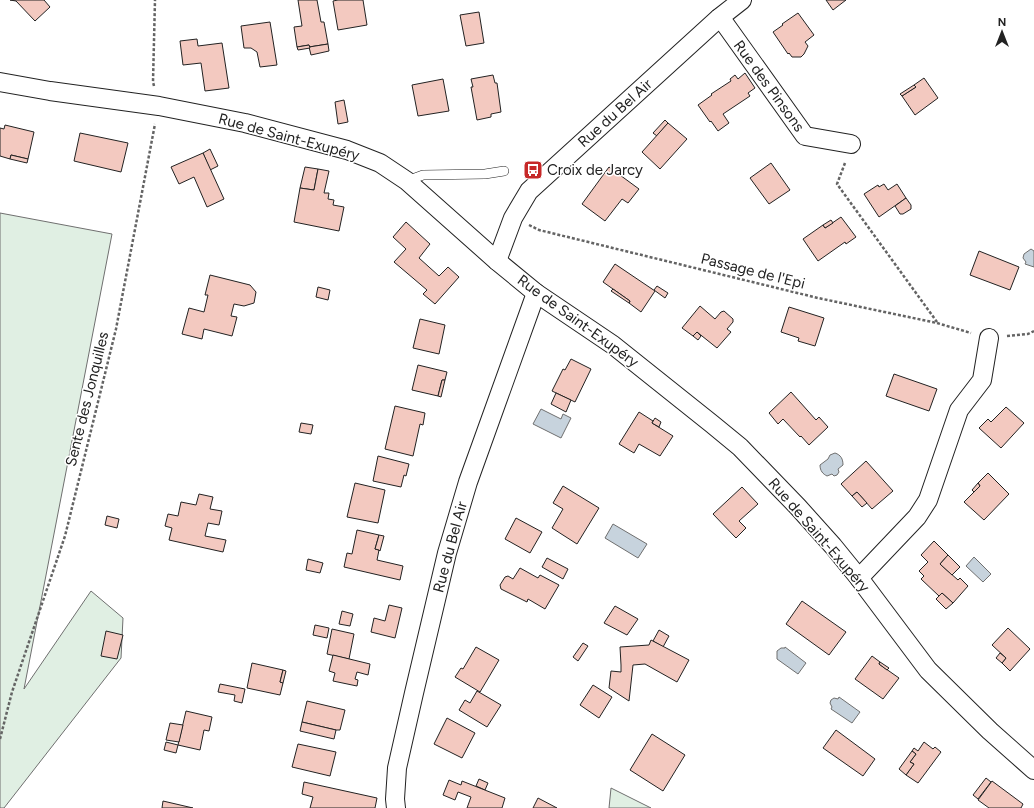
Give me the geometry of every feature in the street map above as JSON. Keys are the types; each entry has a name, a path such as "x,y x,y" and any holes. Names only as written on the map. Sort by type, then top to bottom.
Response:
{"street":[{"name":"Rue du Bel Air","path":"497,261 513,218 529,191 719,18 742,0"},
{"name":"Rue des Pinsons","path":"719,18 725,24 804,136 851,144"},
{"name":"Rue de Saint-Exupéry","path":"0,82 50,91 159,106 245,123 347,150 380,163 408,181 497,261 536,293 613,345 740,447 798,507 859,578 928,670 990,731 1034,770"},
{"name":"Rue du Bel Air","path":"396,808 395,799 397,768 447,553 468,482 536,293"},
{"path":"859,578 917,516 928,500 959,410 982,380 989,338"}],"lane":[{"path":"408,181 424,175 485,174 504,171"}],"path":[{"path":"155,0 153,82 159,106"},
{"name":"Sente des Jonquilles","path":"0,739 12,692 65,536 116,329 159,106"},
{"path":"851,144 837,184 937,323"},
{"name":"Passage de l'Epi","path":"513,218 539,230 618,248 818,298 937,323 989,338"},
{"path":"989,338 1028,334 1034,331"}],"green space":[{"path":"0,213 112,234 24,689 91,591 123,618 121,658 4,808 0,808"},
{"path":"611,788 651,808 609,808"}],"shaded area":[{"path":"1031,249 1034,251 1034,267 1025,264 1026,262 1023,258 1024,254"},
{"path":"541,409 561,419 563,414 571,418 561,438 533,424"},
{"path":"835,453 839,455 843,461 843,465 838,469 839,472 837,475 834,476 832,474 827,476 822,472 820,465 828,459 830,455"},
{"path":"613,524 647,544 638,558 605,538"},
{"path":"974,557 991,574 983,582 966,566"},
{"path":"785,647 806,663 798,674 777,659 777,651"},
{"path":"839,697 860,712 852,723 831,709 831,700 834,698 838,699"}],"building":[{"path":"10,0 44,0 50,7 35,21 16,1"},
{"path":"298,0 317,0 321,22 324,22 328,44 297,47 294,27 302,26"},
{"path":"363,0 367,25 338,30 333,1"},
{"path":"826,0 846,0 833,10"},
{"path":"479,12 484,43 466,46 460,15"},
{"path":"798,13 814,35 805,42 808,46 801,57 792,57 789,53 788,54 773,32"},
{"path":"270,22 277,65 260,67 257,52 251,48 244,48 241,26"},
{"path":"197,39 198,46 222,43 229,88 205,91 201,63 183,65 180,41"},
{"path":"328,44 329,51 311,55 309,47"},
{"path":"309,45 310,48 298,50 297,47"},
{"path":"745,73 755,88 748,93 750,96 723,114 729,123 718,131 698,105 712,95 711,94 731,81 730,79 735,75 738,79"},
{"path":"493,75 495,83 497,83 501,112 491,114 491,117 477,120 471,79"},
{"path":"924,78 938,98 915,115 902,96 916,87 914,85"},
{"path":"443,79 449,111 418,116 412,85"},
{"path":"914,85 916,87 902,96 900,94"},
{"path":"344,100 348,122 338,124 335,102"},
{"path":"665,120 668,123 657,136 653,133"},
{"path":"668,123 687,139 660,169 642,152"},
{"path":"5,125 34,132 28,159 11,155 10,159 0,156 0,128 4,129"},
{"path":"80,133 128,143 121,172 74,161"},
{"path":"210,149 218,166 210,170 203,153"},
{"path":"203,153 224,199 207,207 194,177 179,184 171,167"},
{"path":"11,155 28,159 27,163 10,159"},
{"path":"771,163 790,190 769,204 750,178"},
{"path":"305,167 318,169 314,190 300,188"},
{"path":"609,167 639,189 628,203 622,199 605,221 582,204"},
{"path":"318,169 329,171 324,193 329,193 328,199 334,200 333,205 344,207 339,231 294,222 300,188 314,190"},
{"path":"884,184 888,190 897,184 906,198 879,217 864,194 878,185 879,187"},
{"path":"906,198 911,205 911,209 903,214 900,214 895,206"},
{"path":"841,217 856,237 846,244 845,242 818,261 803,239 823,225 825,228"},
{"path":"831,220 833,223 825,228 823,225"},
{"path":"406,222 430,244 419,258 439,276 448,267 459,277 435,304 423,294 427,290 394,262 406,249 393,237"},
{"path":"979,251 1019,267 1010,290 970,275"},
{"path":"615,264 655,291 641,312 629,303 630,301 603,282"},
{"path":"210,275 250,285 256,292 254,303 244,306 234,304 231,316 237,317 232,336 204,329 202,339 182,334 189,308 204,312 208,295 205,295"},
{"path":"657,286 668,293 665,298 654,290"},
{"path":"318,287 330,290 328,300 316,297"},
{"path":"613,289 630,301 629,303 611,291"},
{"path":"700,306 715,319 721,312 724,311 733,319 733,322 727,329 731,332 717,348 697,332 693,336 682,328"},
{"path":"789,307 824,318 815,346 798,341 799,338 781,332"},
{"path":"420,319 445,325 439,354 413,348"},
{"path":"697,332 701,336 698,340 693,336"},
{"path":"571,359 591,369 575,402 552,391 563,369 565,370"},
{"path":"418,365 447,372 445,380 442,380 438,396 412,390"},
{"path":"894,374 937,389 929,411 886,396"},
{"path":"442,380 445,380 441,397 438,396"},
{"path":"791,392 816,420 819,417 828,427 809,445 783,419 778,424 769,413"},
{"path":"556,393 571,400 566,412 551,404"},
{"path":"395,406 425,413 423,425 420,424 413,456 385,449"},
{"path":"1006,407 1024,423 1001,448 979,428 988,419 991,422"},
{"path":"639,412 653,421 652,423 673,436 660,456 639,444 634,453 619,444"},
{"path":"655,418 661,422 659,427 652,423"},
{"path":"301,423 313,425 311,434 299,432"},
{"path":"378,456 409,464 401,487 373,481"},
{"path":"866,461 893,491 872,509 857,492 852,496 841,484"},
{"path":"988,473 1009,494 984,520 964,502 980,486 978,483"},
{"path":"355,483 385,490 378,523 347,517"},
{"path":"978,483 980,486 974,492 972,490"},
{"path":"563,486 599,508 577,544 552,528 563,509 553,503"},
{"path":"742,487 758,504 739,521 746,528 736,538 713,514"},
{"path":"857,492 867,503 862,507 852,496"},
{"path":"199,494 213,497 210,509 222,511 219,525 208,523 205,536 226,540 223,552 169,540 172,528 165,526 168,514 178,516 181,502 196,505"},
{"path":"107,516 119,519 117,528 105,525"},
{"path":"516,518 542,532 530,553 505,539"},
{"path":"357,530 379,535 375,549 379,550 377,560 403,566 400,580 344,567 347,553 352,554"},
{"path":"379,535 384,536 380,551 375,549"},
{"path":"934,541 948,555 940,564 958,580 960,578 968,586 953,603 942,593 939,596 921,579 924,576 919,571 928,562 921,555"},
{"path":"948,555 960,567 952,575 940,564"},
{"path":"547,558 568,569 563,579 542,567"},
{"path":"308,559 323,563 320,573 306,570"},
{"path":"520,568 538,578 540,575 559,585 545,609 528,599 527,602 501,589 500,585 505,577 508,576 513,579"},
{"path":"942,593 953,603 946,609 936,599"},
{"path":"802,601 846,632 829,655 786,624"},
{"path":"389,605 402,608 395,638 371,632 374,618 385,621"},
{"path":"615,606 638,619 627,635 604,623"},
{"path":"342,611 353,614 350,626 339,624"},
{"path":"315,625 329,628 327,638 313,635"},
{"path":"1008,628 1030,649 1010,671 1002,663 1006,658 992,645"},
{"path":"332,629 354,634 349,659 327,654"},
{"path":"659,630 669,636 663,647 653,641"},
{"path":"106,631 123,635 117,659 101,656"},
{"path":"651,640 689,660 677,682 645,664 633,665 629,701 609,688 611,671 621,672 620,647 649,645"},
{"path":"583,643 588,646 578,661 573,657"},
{"path":"476,647 499,660 480,692 455,677 461,668 463,669"},
{"path":"1000,653 1006,658 1002,663 996,658"},
{"path":"333,655 370,664 368,675 357,672 355,679 358,680 357,686 333,681 335,673 329,671"},
{"path":"872,656 880,662 879,664 899,678 883,699 855,679"},
{"path":"880,662 889,668 887,670 879,664"},
{"path":"252,663 283,670 280,682 283,683 280,695 247,688"},
{"path":"283,670 286,671 283,683 280,682"},
{"path":"220,684 245,689 242,703 234,701 235,695 218,692"},
{"path":"593,685 612,697 599,718 580,705"},
{"path":"477,691 501,705 487,727 459,710 465,700 470,703"},
{"path":"307,701 345,710 340,730 302,722"},
{"path":"186,711 212,717 209,731 204,730 200,750 178,745"},
{"path":"447,718 475,733 462,758 434,744"},
{"path":"302,722 336,730 334,739 300,731"},
{"path":"170,723 183,725 179,742 166,740"},
{"path":"836,730 875,759 863,776 823,748"},
{"path":"652,734 685,755 663,791 630,770"},
{"path":"166,742 178,745 176,753 164,750"},
{"path":"924,742 933,749 935,747 941,752 918,783 906,775 914,764 910,762 916,754 912,751 914,748 918,751"},
{"path":"298,744 336,752 330,776 292,767"},
{"path":"912,751 916,754 910,762 914,764 906,775 899,769"},
{"path":"986,778 991,782 978,799 973,795"},
{"path":"479,779 488,783 485,790 476,786"},
{"path":"449,780 461,785 462,781 505,798 502,808 467,808 471,797 458,792 455,800 443,795"},
{"path":"992,781 1023,804 1021,808 989,808 978,800"},
{"path":"304,782 377,798 375,808 310,808 313,797 302,794"},
{"path":"538,798 557,808 533,808"},
{"path":"163,801 193,808 162,808"}],"place":[{"name":"Croix de Jarcy","path":"533,170"}]}
